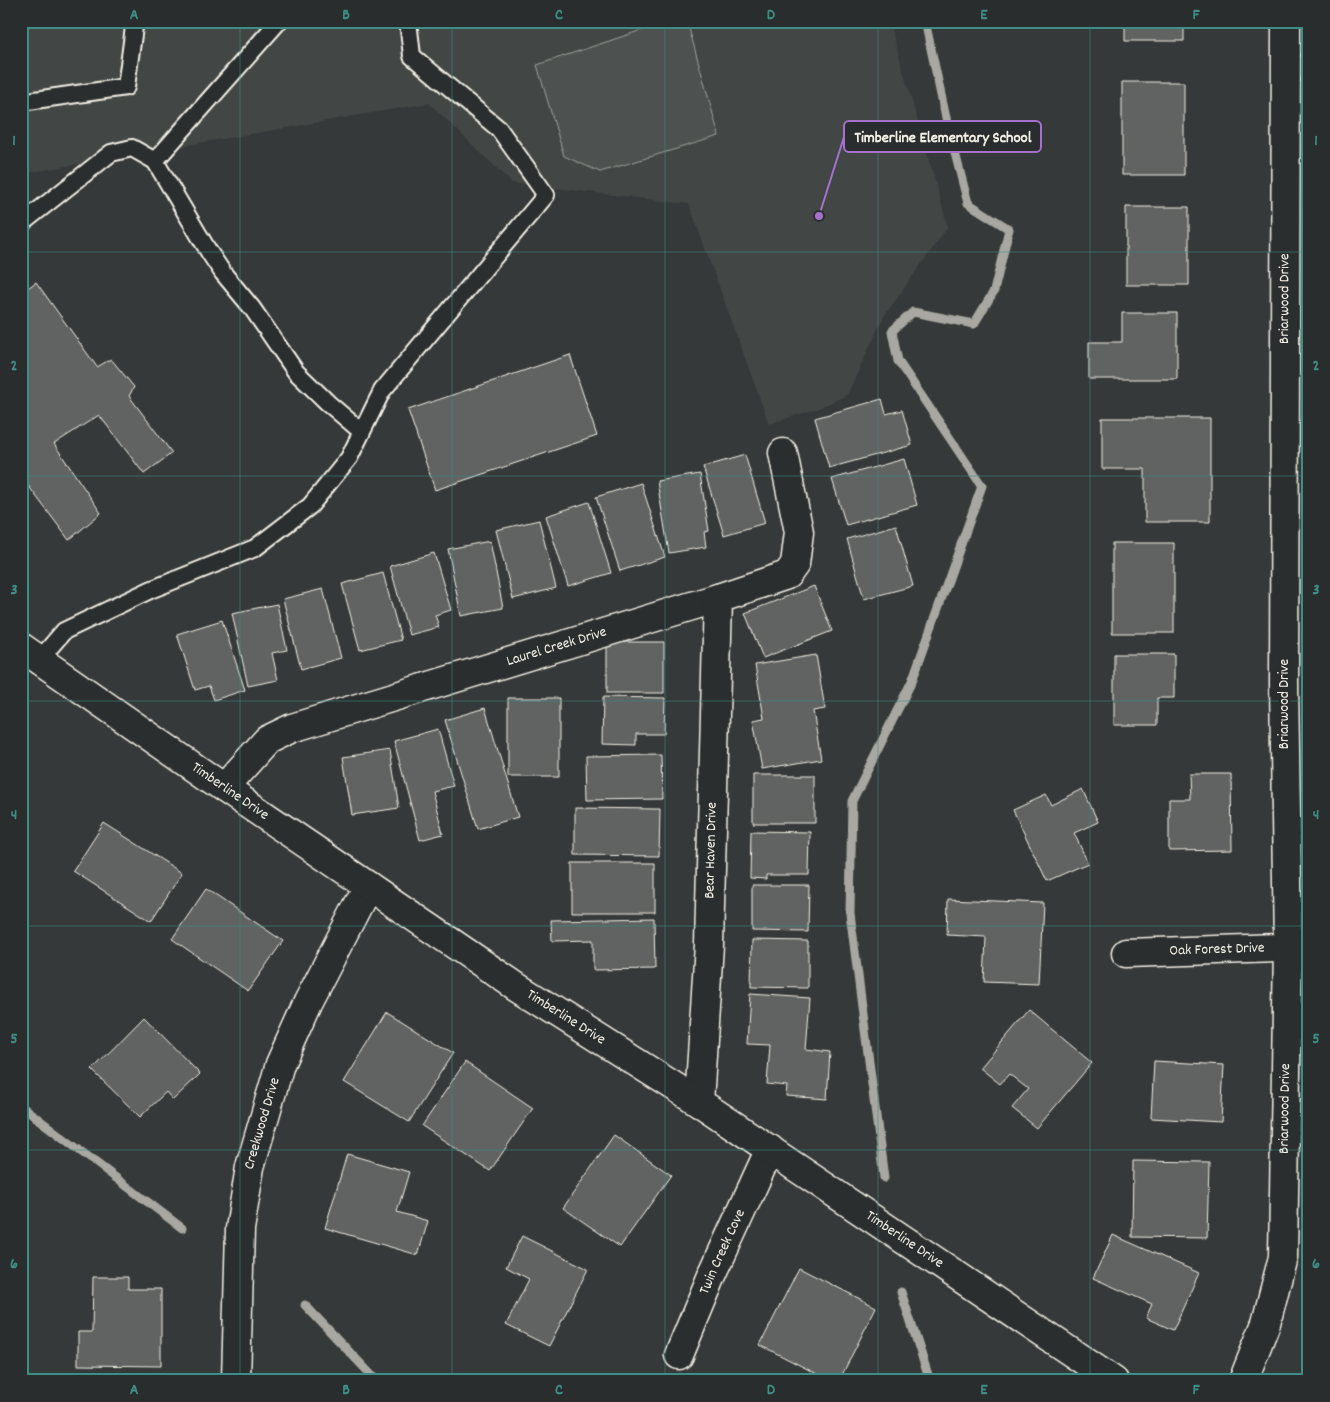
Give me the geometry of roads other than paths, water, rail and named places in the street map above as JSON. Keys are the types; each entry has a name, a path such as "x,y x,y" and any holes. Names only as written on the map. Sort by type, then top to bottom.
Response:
{"street":[{"name":"Briarwood Drive","path":"1243,1381 1266,1322 1283,1257 1298,947 1284,683 1297,545 1298,144 1286,21"},
{"name":"Laurel Creek Drive","path":"224,788 267,740 292,728 718,598 787,575 795,564 799,532 783,453"},
{"name":"Bear Haven Drive","path":"699,1102 709,945 718,598"},
{"name":"Timberline Drive","path":"30,654 518,987 699,1102 1114,1381"},
{"name":"Creekwood Drive","path":"236,1381 240,1229 250,1167 280,1064 308,1002 368,886"},
{"name":"Oak Forest Drive","path":"1126,953 1298,947"},
{"name":"Twin Creek Cove","path":"679,1355 713,1273 770,1149"}],"lane":[{"path":"21,102 126,87 134,26 138,21"},
{"path":"155,161 279,21"},
{"path":"30,654 64,631 150,590 255,548 310,506 349,458 382,391 546,195 499,129 412,56 408,21"},
{"path":"21,224 111,153 132,148 155,161 223,273 252,308 296,372 328,404 362,432"}],"waterway":[{"path":"884,1178 850,913 852,801 912,681 982,486 898,361 892,331 913,312 974,324 994,291 1009,229 968,203 946,118 925,21"},
{"path":"21,1106 182,1228"},
{"path":"901,1292 930,1381"},
{"path":"305,1305 377,1381"}],"place":[{"name":"Timberline Elementary School","path":"819,216"}]}
